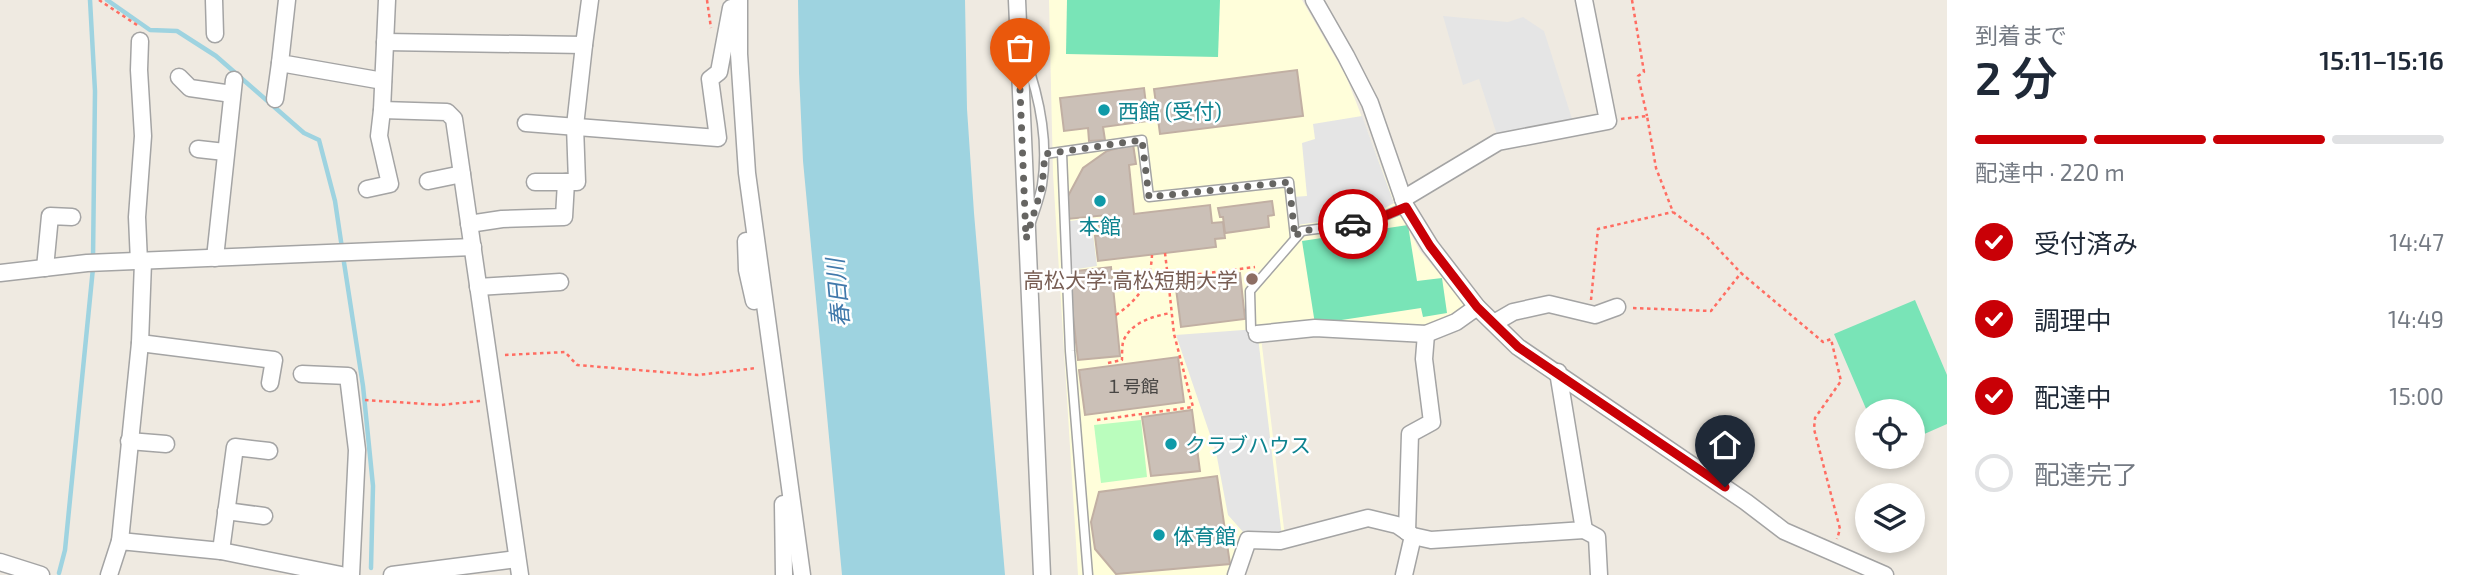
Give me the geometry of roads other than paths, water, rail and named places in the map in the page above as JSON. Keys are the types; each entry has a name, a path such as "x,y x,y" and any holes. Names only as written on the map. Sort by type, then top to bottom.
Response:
{"street":[{"path":"214,0 215,34"},
{"path":"275,99 287,0"},
{"path":"367,189 390,184 379,136 387,0"},
{"path":"536,182 577,182 575,126 590,0"},
{"path":"737,0 743,121 762,317 778,431 783,509 783,575"},
{"path":"526,123 718,138 710,79 719,72 733,1 737,0"},
{"path":"738,26 751,0"},
{"path":"1017,0 1042,575"},
{"path":"1314,0 1370,103 1405,203 1430,246 1477,307 1518,347 1746,502 1784,531 1885,575"},
{"path":"1405,203 1499,142 1608,121 1584,0"},
{"path":"109,575 120,541 139,343 141,262 137,217 143,136 140,41"},
{"path":"385,42 584,45"},
{"path":"280,63 383,81"},
{"path":"179,77 190,88 233,87 215,258"},
{"path":"382,110 447,112 454,119 518,567 392,575"},
{"path":"198,149 225,152"},
{"path":"428,181 462,174"},
{"path":"469,224 502,219 564,217 566,182"},
{"path":"46,268 50,216 72,217"},
{"path":"0,273 94,263 473,247"},
{"path":"478,287 560,282"},
{"path":"1494,323 1513,312 1549,304 1595,315 1617,307"},
{"path":"1254,331 1315,328 1426,334 1456,321 1477,307"},
{"path":"762,317 761,368 785,462 802,575"},
{"path":"1404,575 1410,534 1410,434 1432,422 1424,359 1426,334"},
{"path":"139,343 274,360 270,383"},
{"path":"1558,372 1584,530"},
{"path":"302,374 348,376 357,450 351,575"},
{"path":"129,441 166,444"},
{"path":"221,551 235,447 269,451"},
{"path":"781,479 785,462"},
{"path":"226,511 264,516"},
{"path":"1236,575 1248,541 1280,541 1368,519 1397,525 1410,534 1431,540 1584,530 1597,537 1600,575"},
{"path":"120,541 221,551 293,570 341,575"},
{"path":"0,562 41,575"}],"lane":[{"path":"1018,38 1036,87 1045,154 1042,187 1026,239"},
{"path":"1045,154 1142,140 1149,197 1289,182 1295,237"},
{"path":"1062,153 1070,351 1088,575"},
{"path":"1254,331 1250,291 1301,231 1370,222 1405,203"}],"water":[{"name":"春日川","path":"798,0 965,0 967,109 974,213 1005,575 842,575 803,161"}],"waterway":[{"path":"90,0 95,91 93,259"},
{"path":"107,0 150,30 177,31 216,56 304,133 319,140 335,201 342,248"},
{"path":"343,256 363,386 373,486 371,568"},
{"path":"59,573 65,550 93,268"}],"place":[{"name":"西館 (受付)","path":"1104,110"},
{"name":"本館","path":"1100,201"},
{"name":"高松大学·高松短期大学","path":"1252,279"},
{"name":"クラブハウス","path":"1171,444"},
{"name":"体育館","path":"1159,535"}]}
